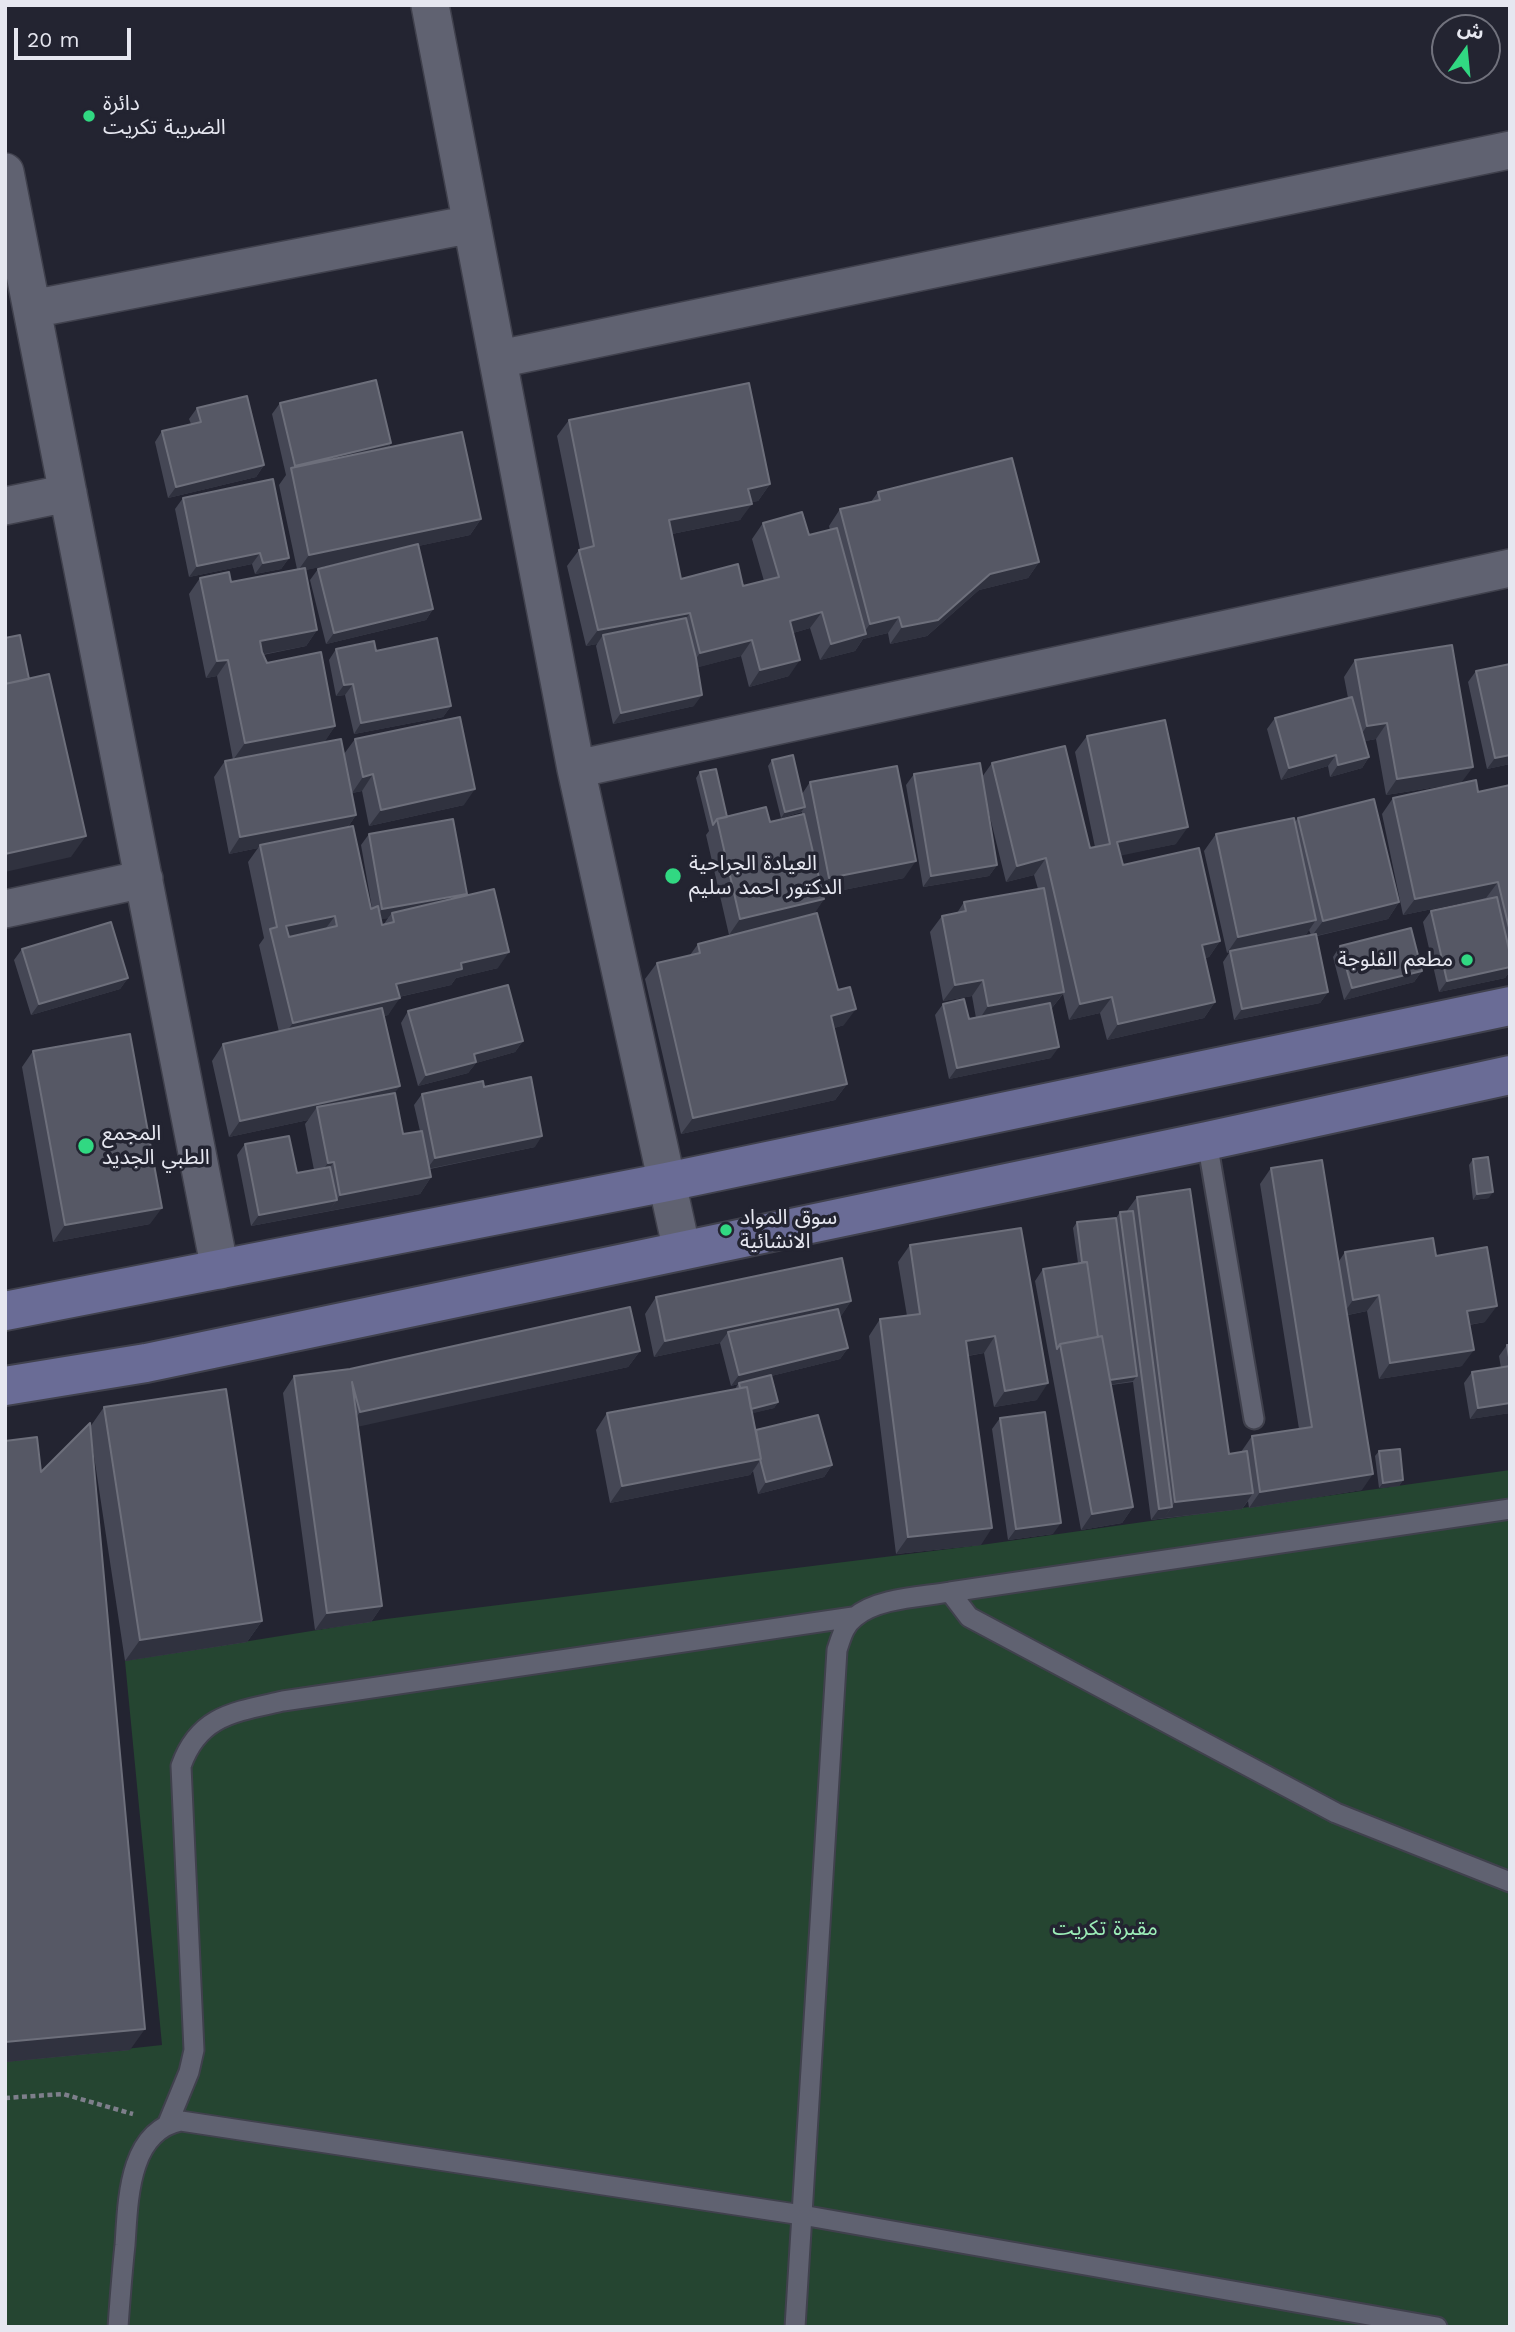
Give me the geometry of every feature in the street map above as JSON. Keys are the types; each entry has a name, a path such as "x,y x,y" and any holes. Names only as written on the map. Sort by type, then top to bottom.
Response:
{"main road":[{"path":"5,1311 667,1182 1510,1006"},
{"path":"5,1386 146,1363 1207,1141 1510,1074"}],"street":[{"path":"430,5 576,769 682,1251"},
{"path":"499,359 1510,150"},
{"path":"5,172 220,1270"},
{"path":"32,309 472,224"},
{"path":"5,506 68,493"},
{"path":"576,769 1510,568"},
{"path":"5,909 144,879"}],"lane":[{"path":"1207,1141 1254,1419"},
{"path":"118,2327 129,2192 146,2144 168,2123 189,2072 194,2050 181,1766 187,1749 202,1729 223,1717 283,1702 853,1617 874,1605 950,1592 1510,1509"},
{"path":"950,1592 969,1617 1336,1813 1510,1882"},
{"path":"795,2327 837,1650 843,1632 853,1617"},
{"path":"168,2123 181,2120 802,2215 1437,2327"}],"path":[{"path":"5,2098 62,2094 168,2123"}],"green space":[{"name":"مقبرة تكريت","path":"1510,1470 1510,2327 5,2327 5,2062 162,2045 125,1661 386,1619 981,1545"}],"building":[{"path":"376,380 391,443 295,466 280,403"},
{"path":"749,383 770,484 748,489 752,504 669,520 681,579 738,564 743,586 779,577 763,523 802,512 809,535 837,528 866,634 831,644 822,612 790,621 800,660 760,670 752,640 700,653 690,613 598,630 579,550 594,546 569,420"},
{"path":"247,396 264,465 176,487 162,431 201,422 197,408"},
{"path":"462,432 481,519 309,555 291,468"},
{"path":"1012,458 1039,562 990,574 938,620 902,627 899,617 870,624 840,509 880,500 878,492"},
{"path":"273,479 289,558 263,563 260,553 197,566 183,498"},
{"path":"418,544 433,609 334,633 318,569"},
{"path":"305,568 317,630 260,641 262,652 267,663 321,652 335,726 245,743 228,660 217,661 200,578 229,572 231,582"},
{"path":"686,618 702,695 621,713 603,635"},
{"path":"20,635 29,679 5,684 5,638"},
{"path":"437,638 451,706 361,723 353,684 344,685 336,649 374,641 376,651"},
{"path":"1452,645 1473,767 1397,779 1387,723 1367,726 1355,660"},
{"path":"1510,664 1510,755 1495,758 1476,671"},
{"path":"49,674 86,836 5,854 5,684"},
{"path":"1352,697 1369,757 1338,765 1336,755 1289,768 1275,718"},
{"path":"460,717 475,789 381,810 373,774 363,777 355,739"},
{"path":"1165,720 1188,827 1117,842 1123,865 1199,848 1220,941 1202,945 1215,1002 1118,1024 1112,997 1080,1004 1046,858 1017,866 992,763 1065,746 1090,848 1110,844 1087,736"},
{"path":"341,739 356,815 240,837 225,761"},
{"path":"793,755 805,807 785,812 772,760"},
{"path":"980,763 997,865 931,876 914,774"},
{"path":"897,766 916,861 829,878 810,782"},
{"path":"716,769 727,817 717,819 713,825 700,772"},
{"path":"1476,780 1478,792 1510,785 1510,932 1498,882 1415,899 1393,798"},
{"path":"1374,799 1399,902 1323,921 1298,818"},
{"path":"766,807 770,822 804,814 824,899 740,919 717,819"},
{"path":"1294,818 1316,920 1238,937 1216,834"},
{"path":"453,819 467,894 382,909 369,834"},
{"path":"353,826 371,909 378,906 382,925 394,922 392,913 494,889 509,952 461,963 462,969 396,984 400,998 293,1023 270,929 277,927 260,845","holes":["335,916 337,926 289,937 286,926"]},
{"path":"1044,888 1064,992 988,1006 983,980 955,985 942,916 966,911 964,902"},
{"path":"1497,897 1510,954 1510,967 1447,981 1431,911"},
{"path":"817,913 838,990 850,987 856,1009 831,1016 847,1084 693,1118 657,963 700,953 698,944"},
{"path":"111,922 128,978 39,1004 22,949"},
{"path":"1411,928 1422,971 1352,988 1340,946"},
{"path":"1316,934 1328,992 1242,1009 1230,951"},
{"path":"508,985 523,1041 474,1054 476,1062 426,1075 408,1011"},
{"path":"964,999 969,1019 1050,1003 1059,1047 957,1068 943,1004"},
{"path":"382,1008 400,1086 240,1121 223,1044"},
{"name":"المجمع الطبي الجديد","path":"130,1034 162,1208 65,1225 33,1051"},
{"path":"531,1077 542,1136 435,1158 422,1094 483,1081 484,1087"},
{"path":"395,1093 403,1134 422,1131 431,1177 340,1195 334,1162 328,1163 317,1107"},
{"path":"289,1136 297,1173 330,1167 337,1200 259,1215 245,1144"},
{"path":"1488,1157 1493,1192 1477,1194 1473,1159"},
{"path":"1322,1160 1373,1474 1260,1492 1252,1436 1312,1427 1271,1168"},
{"path":"1190,1189 1229,1454 1247,1451 1253,1493 1175,1502 1137,1197"},
{"path":"1133,1211 1172,1507 1159,1509 1120,1212"},
{"path":"1116,1218 1137,1376 1110,1380 1102,1336 1098,1337 1087,1262 1082,1262 1077,1222"},
{"path":"1021,1228 1048,1383 1005,1391 995,1336 966,1341 992,1528 908,1537 880,1319 920,1314 910,1245"},
{"path":"1433,1238 1436,1256 1487,1247 1497,1306 1467,1311 1474,1350 1390,1363 1379,1295 1353,1300 1345,1252"},
{"path":"842,1258 851,1301 665,1341 656,1297"},
{"path":"1087,1262 1098,1337 1060,1344 1057,1349 1043,1269"},
{"path":"630,1307 640,1351 360,1412 352,1382 382,1606 327,1613 294,1376 350,1369"},
{"path":"838,1309 848,1348 739,1375 728,1332"},
{"path":"1102,1336 1133,1507 1092,1514 1060,1344"},
{"path":"1510,1366 1510,1403 1478,1408 1472,1372"},
{"path":"771,1375 778,1402 751,1409 747,1387 740,1388 739,1383"},
{"path":"747,1387 761,1459 622,1486 607,1413"},
{"path":"226,1389 262,1621 140,1640 104,1407"},
{"path":"1045,1412 1061,1523 1016,1529 1000,1418"},
{"path":"818,1415 832,1465 766,1482 756,1430"},
{"path":"90,1423 145,2029 5,2042 5,1441 37,1437 41,1472"},
{"path":"1400,1449 1403,1480 1383,1483 1379,1451"}],"place":[{"name":"دائرة الضريبة تكريت","path":"89,116"},
{"name":"العيادة الجراحية الدكتور احمد سليم","path":"673,876"},
{"name":"مطعم الفلوجة","path":"1467,960"},
{"name":"المجمع الطبي الجديد","path":"86,1146"},
{"name":"سوق المواد الانشائية","path":"726,1230"}]}
